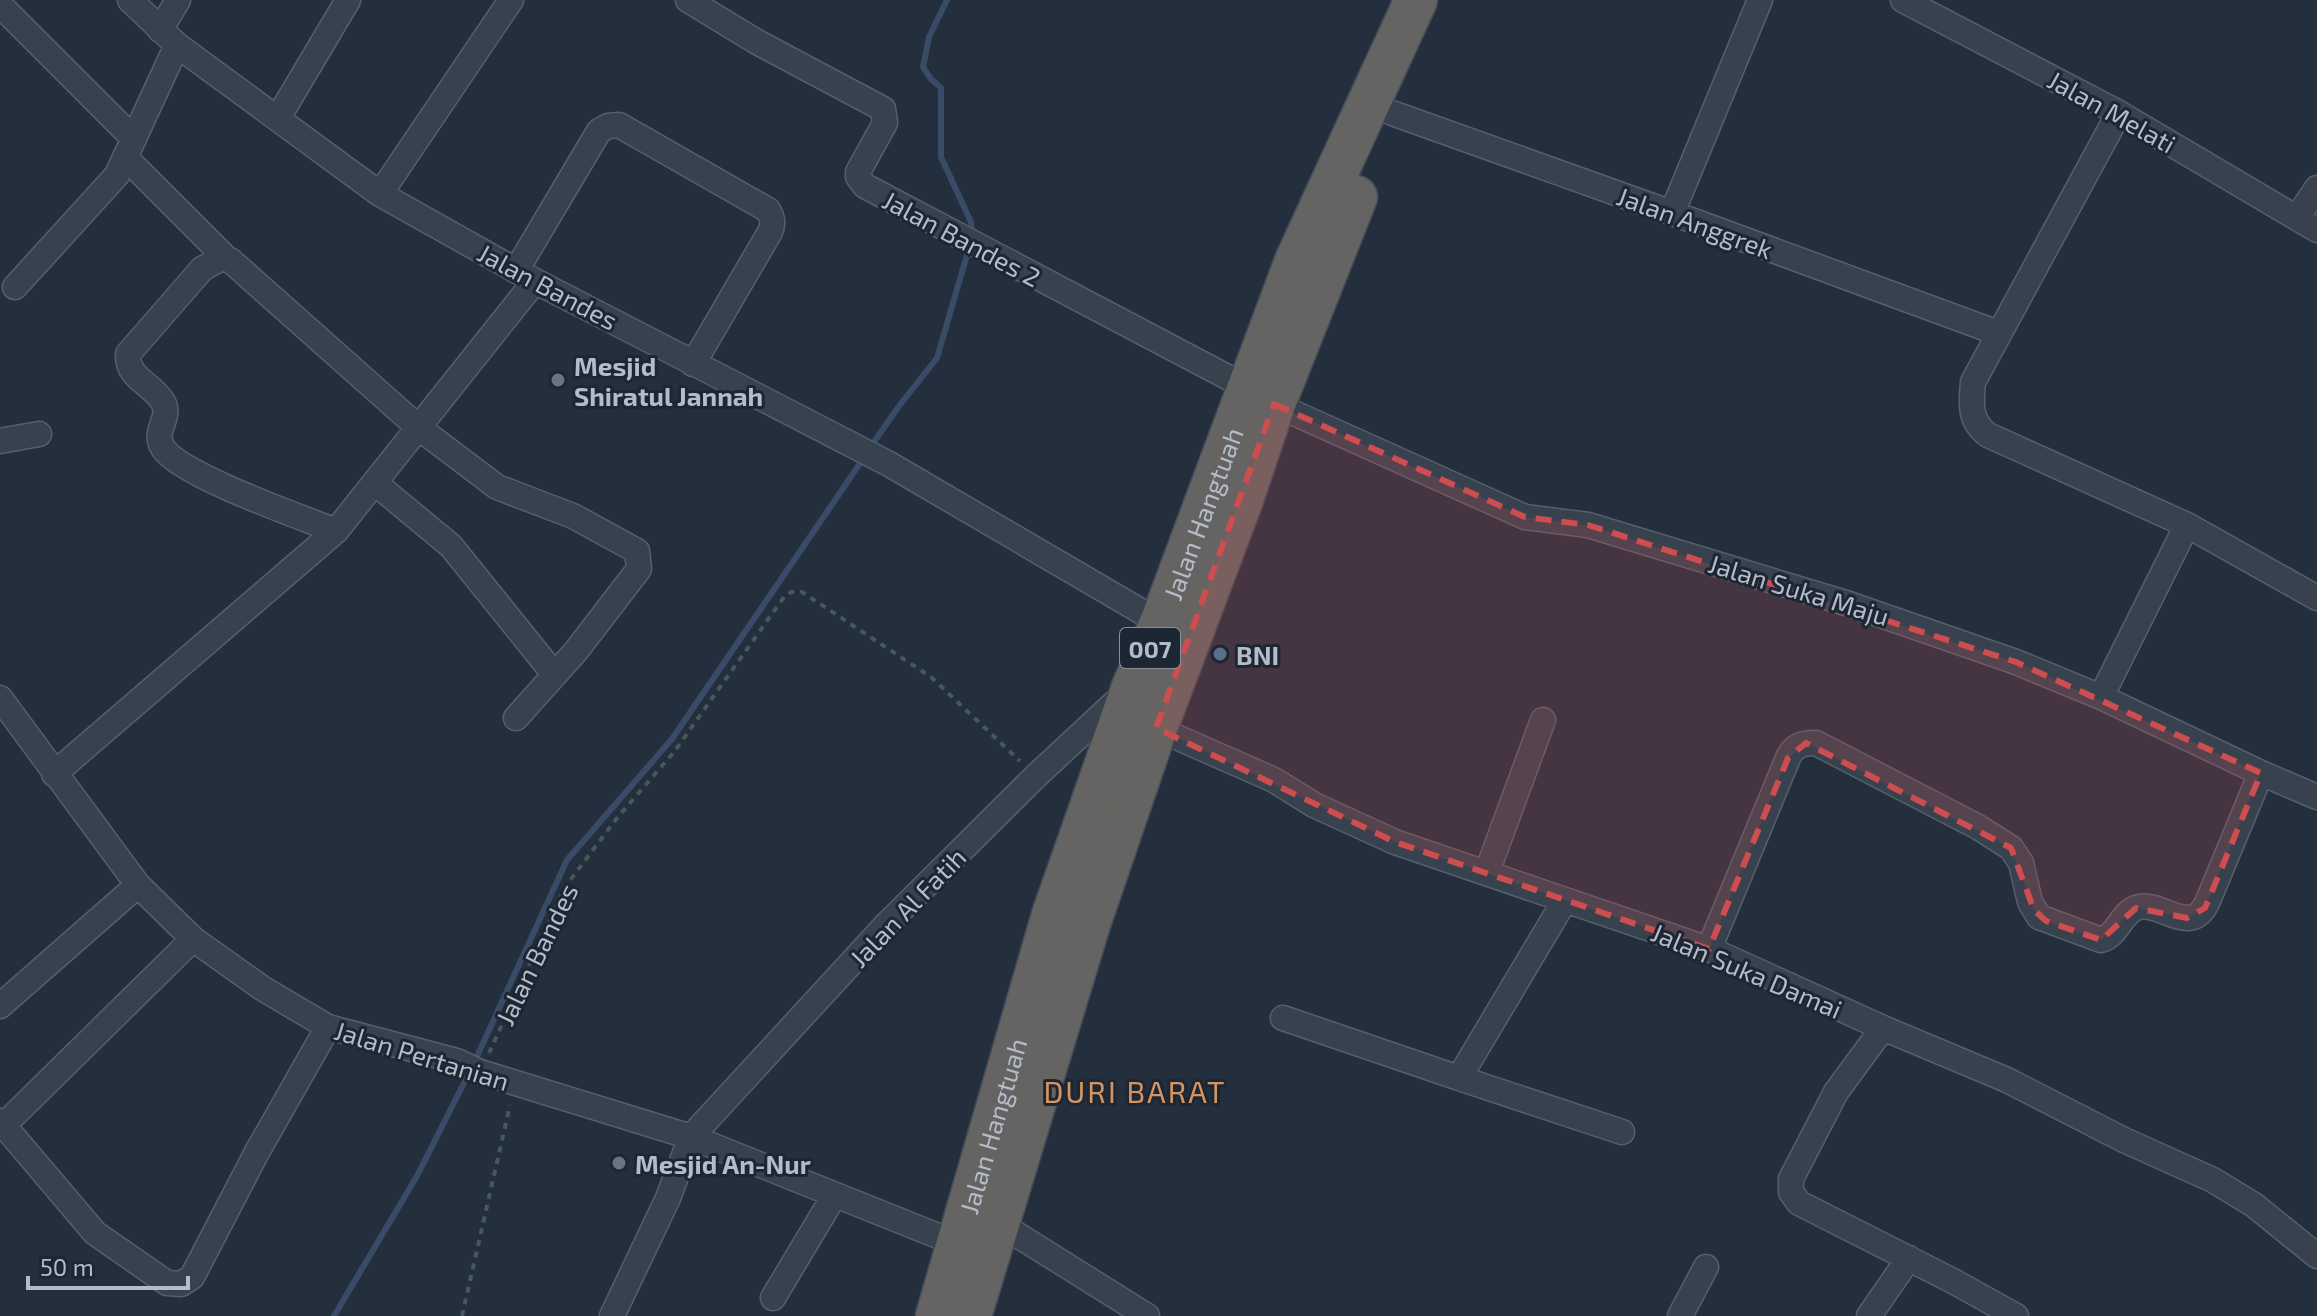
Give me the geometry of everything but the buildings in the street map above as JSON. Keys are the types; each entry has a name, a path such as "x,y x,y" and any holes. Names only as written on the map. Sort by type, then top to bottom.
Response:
{"highway":[{"name":"Jalan Hangtuah","path":"1262,397 1296,261 1416,0"},
{"name":"Jalan Hangtuah","path":"970,1316 1089,924 1156,728 1226,496 1262,397 1446,0"},
{"name":"Jalan Hangtuah","path":"937,1316 1053,915 1133,687 1161,623 1226,496"}],"street":[{"name":"Jalan Bandes","path":"130,0 168,37 380,194 526,276 889,464 1161,623"},
{"path":"15,287 107,186 130,148 178,0"},
{"path":"278,118 348,0"},
{"path":"380,194 511,0"},
{"name":"Jalan Bandes 2","path":"688,0 757,42 883,109 885,123 861,164 858,177 865,186 1262,397"},
{"path":"1672,213 1760,0"},
{"name":"Jalan Melati","path":"1918,3 2119,113 2307,224"},
{"path":"0,5 226,258 419,428 497,487 573,516 633,546 637,551 640,556 639,569 576,651 516,718"},
{"name":"Jalan Anggrek","path":"1392,113 1998,333"},
{"path":"2119,113 1973,382 1971,412 1981,430 2187,525 2317,598"},
{"path":"54,774 336,531 419,428 526,276 599,131 608,126 619,125 768,210 771,215 770,232 693,364"},
{"path":"2307,224 2317,188"},
{"path":"226,258 202,269 128,354 134,375 156,393 164,405 166,417 159,431 161,446 167,454 192,471 336,531"},
{"name":"Jalan Suka Maju","path":"1262,397 1525,517 1588,525 1835,600 2016,662 2101,697 2317,797"},
{"path":"0,441 39,434"},
{"path":"375,483 451,546 554,674"},
{"path":"2101,697 2187,525"},
{"name":"Jalan Al Fatih","path":"691,1137 887,924 1036,776 1133,687"},
{"name":"Jalan Pertanian","path":"0,698 8,728 54,774 138,885 193,939 262,988 328,1027 471,1067 691,1137 958,1244"},
{"path":"1487,872 1543,720"},
{"name":"Jalan Suka Damai","path":"1156,728 1274,780 1314,805 1395,842 1709,949 2007,1080 2124,1140 2213,1180 2254,1205 2317,1256"},
{"path":"1709,949 1788,758 1793,749 1800,745 1816,743 1978,827 2011,848 2021,863 2030,902 2039,917 2101,940 2114,933 2128,913 2136,908 2146,907 2187,918 2201,913 2261,773"},
{"path":"0,1006 138,885"},
{"path":"1459,1078 1565,900"},
{"path":"193,939 2,1123 95,1233 167,1283 181,1284 192,1277 257,1152 328,1027"},
{"path":"1283,1018 1622,1132"},
{"path":"1883,1028 1836,1092 1790,1186 1799,1203 2016,1316"},
{"path":"612,1316 668,1198 691,1137"},
{"path":"773,1298 834,1196"},
{"path":"1000,1224 1147,1316"},
{"path":"1869,1316 1909,1258"},
{"path":"1680,1316 1706,1267"}],"path":[{"name":"Jalan Bandes","path":"471,1067 565,887 617,818 674,752 784,597 791,592 802,592 931,677 1036,776"},
{"path":"462,1316 515,1083"}],"highlighted area":[{"path":"1274,404 1525,517 1588,525 2016,662 2261,773 2205,908 2187,918 2136,908 2101,940 2046,921 2034,910 2011,848 1806,743 1788,758 1709,949 1395,842 1156,728"}],"waterway":[{"path":"947,0 929,37 923,67 941,88 941,157 971,222 972,237"},
{"path":"869,449 937,358 969,248"},
{"path":"473,1065 567,860 672,739 863,459"},
{"path":"334,1316 417,1176 468,1075"}],"place":[{"name":"Mesjid Shiratul Jannah","path":"558,380"},
{"name":"BNI","path":"1220,654"},
{"name":"Mesjid An-Nur","path":"619,1163"}],"district":[{"name":"DURI BARAT","path":"1135,1091"}]}
